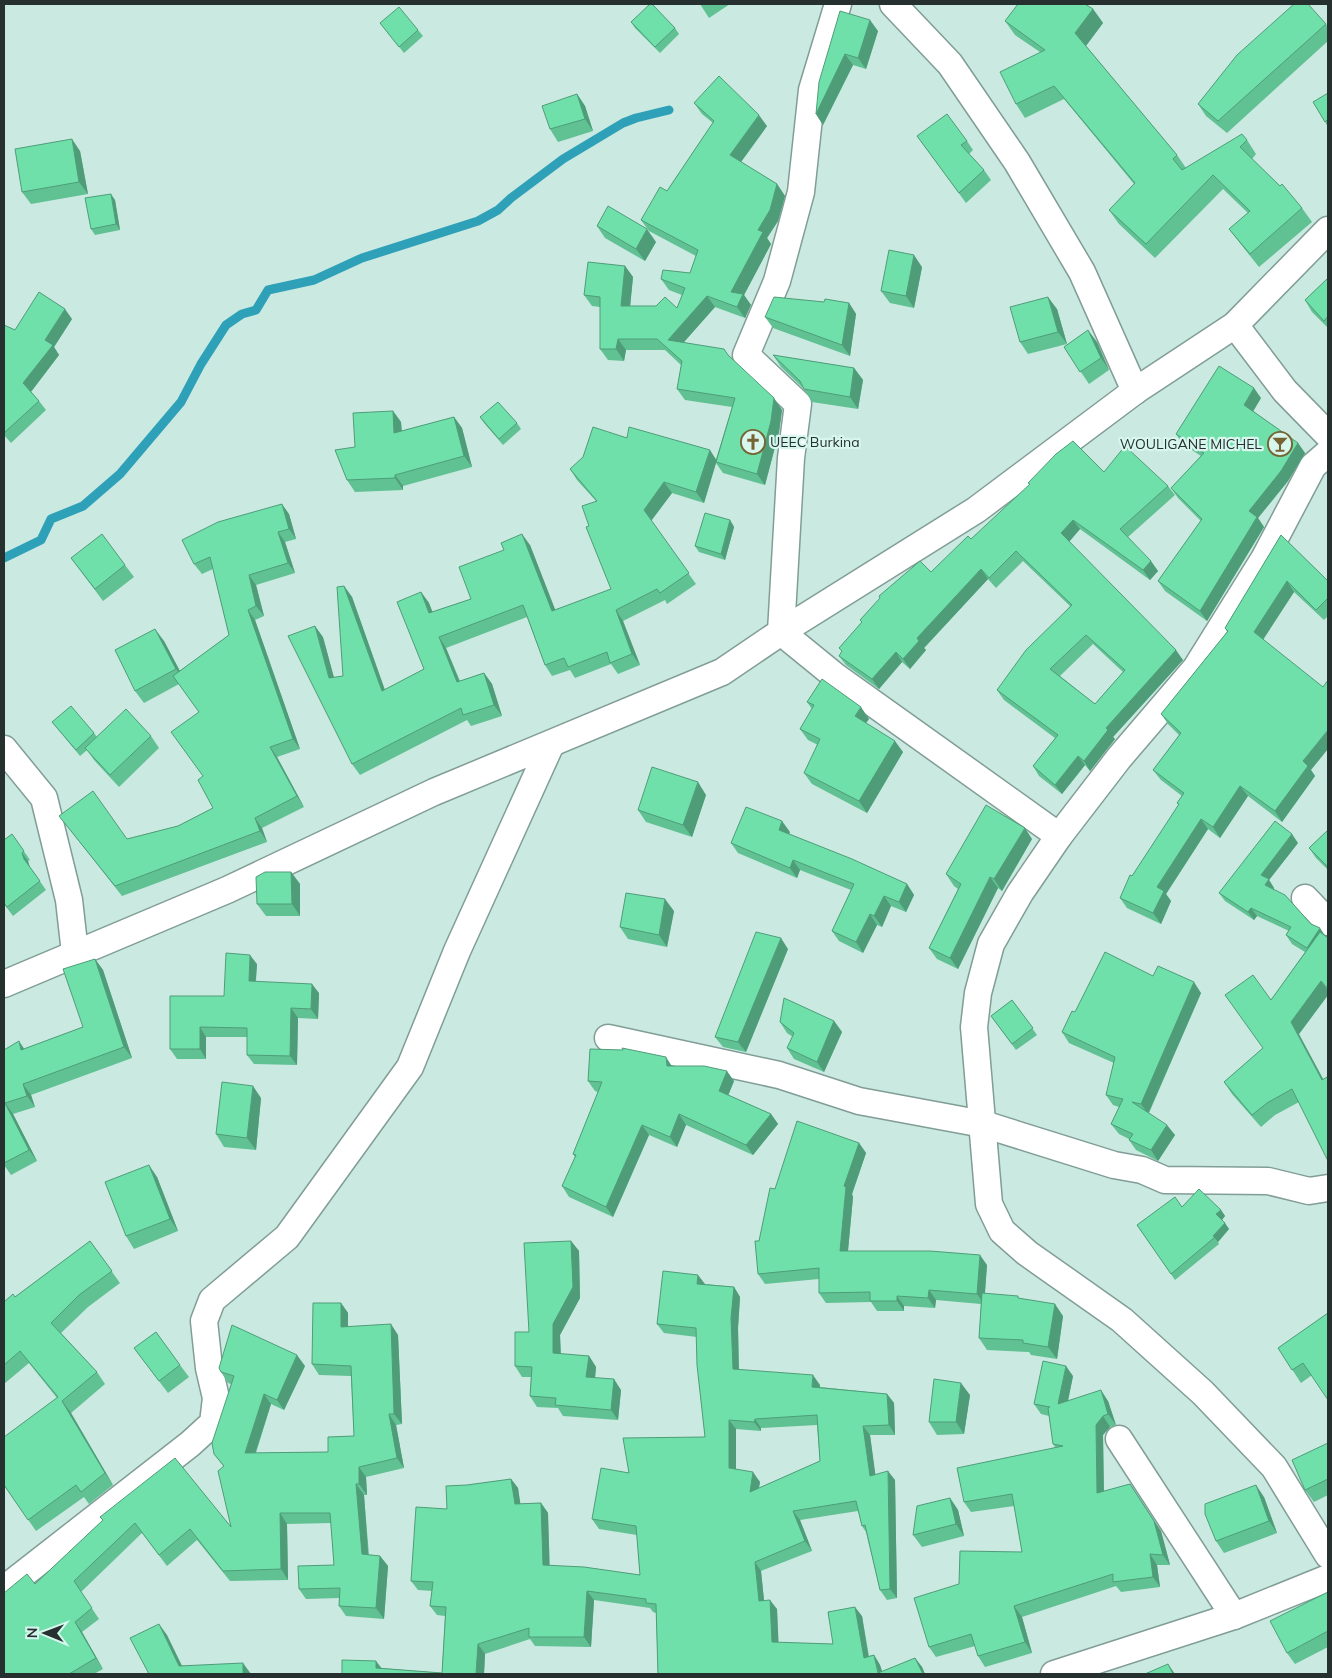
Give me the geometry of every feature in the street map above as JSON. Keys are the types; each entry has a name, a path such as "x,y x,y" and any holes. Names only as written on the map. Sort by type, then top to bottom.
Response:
{"street":[{"path":"781,632 791,458 798,404 746,355 777,281 801,192 812,90 838,4"},
{"path":"893,4 950,64 1017,162 1082,272 1135,391"},
{"path":"4,984 227,890 434,792 722,672 781,632 976,510 1135,391 1235,325 1328,230"},
{"path":"1235,325 1285,392 1328,435"},
{"path":"1328,453 1313,466 1264,559 1196,668 1119,758 1059,836 1020,893 991,944 980,985 974,1027 989,1204 1002,1231 1027,1253 1122,1320 1203,1393 1274,1467 1328,1555"},
{"path":"781,632 836,676 1059,836"},
{"path":"4,1589 190,1444 213,1423 216,1398 209,1368 204,1321 212,1300 288,1237 337,1165 410,1067 456,951 551,744"},
{"path":"4,748 44,798 68,900 76,953"},
{"path":"1305,898 1328,922"},
{"path":"608,1038 778,1074 859,1101 983,1124 1114,1166 1142,1170 1165,1180 1268,1181 1309,1191 1328,1188"},
{"path":"1119,1439 1234,1616"},
{"path":"1054,1674 1234,1616 1328,1578"}],"building":[{"path":"650,4 675,28 655,47 631,22"},
{"path":"1018,4 1085,4 1093,9 1075,33 1177,155 1173,159 1182,170 1242,134 1247,140 1240,147 1280,186 1282,184 1302,208 1250,254 1229,229 1250,211 1213,175 1146,244 1109,210 1135,183 1054,86 1016,104 1000,72 1045,50 1005,21"},
{"path":"1294,4 1308,4 1326,24 1218,121 1198,104 1237,55"},
{"path":"399,7 418,30 399,47 380,23"},
{"path":"840,11 870,20 858,58 845,54 816,114 819,82"},
{"path":"719,76 759,115 730,155 777,184 770,210 758,230 763,232 731,292 743,294 737,307 707,296 668,340 724,349 774,398 771,421 757,474 716,462 735,398 677,389 682,361 657,339 618,339 616,349 600,349 600,297 584,295 588,262 625,266 621,306 656,306 665,297 677,308 685,288 661,279 663,270 690,273 698,250 641,220 660,187 667,191 714,121 694,103"},
{"path":"1328,93 1328,119 1325,122 1313,102"},
{"path":"577,94 585,119 550,129 542,106"},
{"path":"947,114 967,141 961,145 984,170 959,193 917,136"},
{"path":"72,139 79,182 22,192 15,149"},
{"path":"111,194 116,224 91,229 85,198"},
{"path":"608,206 647,229 636,249 597,226"},
{"path":"889,250 914,255 906,296 881,291"},
{"path":"1328,278 1328,316 1324,321 1305,300"},
{"path":"39,292 65,309 45,340 53,345 23,383 39,401 4,433 4,325 15,330"},
{"path":"774,297 824,302 825,299 849,303 842,345 765,317"},
{"path":"1048,297 1058,332 1020,342 1010,307"},
{"path":"1088,330 1101,358 1080,372 1064,347"},
{"path":"773,355 854,368 850,397 804,389 800,381"},
{"path":"1219,366 1254,388 1244,405 1298,443 1281,471 1249,511 1257,517 1200,611 1158,581 1202,519 1171,488 1204,453 1176,434"},
{"path":"498,402 517,423 499,439 480,417"},
{"path":"393,411 394,433 454,417 464,456 395,475 395,478 347,480 335,450 355,447 353,413"},
{"path":"593,427 627,438 629,427 710,450 696,492 664,482 644,510 689,573 660,593 657,589 616,610 632,654 610,663 607,652 568,667 564,658 545,665 523,605 439,637 457,682 484,673 494,705 463,715 461,708 352,764 288,636 315,626 329,678 343,676 337,587 344,586 382,691 424,669 397,602 421,592 429,613 471,599 459,567 504,550 501,543 522,534 552,611 611,589 586,527 589,526 582,506 597,501 570,469 583,457"},
{"path":"1073,441 1104,472 1125,446 1168,486 1120,529 1151,561 1143,570 1073,520 1061,533 1176,650 1106,728 1108,730 1084,761 1078,756 1055,785 1033,766 1058,735 997,690 1026,650 1072,605 1016,551 989,578 981,569 917,638 919,641 903,659 896,652 872,679 839,656 842,651 839,648 862,622 860,620 880,598 879,596 920,561 931,572 968,536 971,539 1030,484 1028,483 1056,454","holes":["1086,635 1125,670 1095,704 1050,669"]},
{"path":"282,504 289,529 278,532 288,563 249,575 256,606 248,610 293,739 270,747 297,796 255,818 260,831 115,886 59,816 93,791 127,839 178,826 213,808 198,780 203,776 171,732 199,712 173,676 229,635 210,557 194,564 182,540 218,522"},
{"path":"705,513 730,520 721,554 695,546"},
{"path":"102,534 125,565 95,589 71,558"},
{"path":"1281,535 1328,581 1328,598 1316,610 1287,581 1254,632 1323,687 1328,680 1328,730 1303,761 1308,766 1275,811 1240,786 1213,827 1201,819 1157,887 1164,891 1153,913 1120,898 1130,875 1132,876 1179,804 1177,803 1184,793 1153,770 1181,733 1161,714 1228,631 1225,628"},
{"path":"155,629 176,669 135,691 115,650"},
{"path":"822,679 861,707 855,716 895,741 859,801 804,773 820,739 800,729 814,705 807,702"},
{"path":"71,706 94,733 76,750 52,722"},
{"path":"126,709 151,736 110,775 85,748"},
{"path":"652,767 698,782 683,825 638,810"},
{"path":"986,805 1025,828 994,879 990,877 950,958 929,948 961,884 946,874"},
{"path":"746,807 782,821 779,830 852,859 907,884 899,902 884,896 874,916 870,914 856,942 832,931 854,884 793,860 790,868 731,843"},
{"path":"1275,821 1292,834 1261,875 1269,879 1265,885 1285,895 1311,924 1320,928 1307,948 1286,935 1291,927 1251,908 1248,912 1219,893"},
{"path":"1328,830 1328,867 1309,848"},
{"path":"12,834 24,851 22,853 24,859 40,881 7,907 4,903 4,840"},
{"path":"265,872 291,872 292,904 257,904 256,877"},
{"path":"626,893 665,899 659,935 620,927"},
{"path":"756,932 781,938 738,1042 715,1037"},
{"path":"1320,932 1328,938 1328,989 1321,981 1291,1022 1322,1080 1327,1077 1328,1079 1328,1161 1292,1089 1267,1103 1252,1115 1224,1082 1263,1048 1225,995 1253,975 1271,1000"},
{"path":"1105,952 1153,976 1158,966 1194,982 1141,1104 1132,1102 1167,1125 1151,1150 1129,1140 1133,1134 1111,1124 1123,1099 1106,1095 1115,1057 1062,1032 1072,1011 1075,1012"},
{"path":"226,953 250,955 249,981 312,984 311,1009 291,1008 290,1056 247,1055 247,1028 200,1027 200,1049 170,1049 170,996 224,996"},
{"path":"95,959 124,1047 23,1084 27,1096 5,1103 29,1150 4,1163 4,1050 19,1041 21,1050 83,1027 63,969"},
{"path":"784,998 834,1021 817,1062 787,1048 794,1033 780,1022"},
{"path":"1012,1000 1033,1028 1012,1044 991,1016"},
{"path":"622,1048 666,1057 667,1066 704,1066 727,1071 719,1091 771,1114 746,1145 679,1114 670,1137 642,1125 606,1207 562,1186 576,1155 573,1154 602,1082 588,1081 590,1049 623,1050"},
{"path":"222,1082 253,1086 247,1138 216,1134"},
{"path":"797,1121 859,1143 844,1186 846,1187 840,1251 930,1251 980,1255 977,1294 929,1290 928,1298 897,1296 897,1301 870,1301 870,1292 819,1293 819,1268 758,1274 755,1241 759,1241 770,1188 775,1189"},
{"path":"149,1165 170,1219 126,1236 105,1182"},
{"path":"1199,1189 1221,1210 1216,1214 1225,1223 1213,1236 1215,1237 1171,1274 1137,1225 1175,1197 1182,1207"},
{"path":"90,1241 112,1271 79,1295 51,1323 97,1372 62,1401 105,1473 81,1492 76,1485 28,1520 4,1485 4,1437 58,1397 20,1351 4,1365 4,1302 13,1294 15,1297"},
{"path":"571,1241 573,1287 553,1324 553,1353 589,1356 586,1377 614,1379 611,1410 555,1405 556,1398 530,1396 532,1367 515,1366 515,1332 529,1332 524,1243"},
{"path":"663,1271 698,1275 697,1284 734,1287 731,1318 733,1369 813,1375 812,1387 887,1394 889,1425 863,1426 870,1476 888,1471 890,1589 880,1590 865,1525 862,1526 856,1501 793,1511 805,1541 755,1562 759,1601 770,1600 772,1642 833,1644 828,1612 855,1607 864,1658 874,1655 878,1673 915,1658 923,1674 658,1674 656,1604 646,1603 646,1599 587,1591 584,1637 529,1637 529,1628 478,1644 476,1674 342,1674 342,1660 376,1661 376,1668 442,1673 446,1607 430,1606 433,1582 411,1581 416,1507 447,1509 446,1486 511,1479 515,1504 541,1503 543,1565 584,1567 640,1575 636,1526 592,1519 601,1468 629,1473 623,1438 705,1437 697,1365 696,1328 657,1324","holes":["817,1415 820,1461 750,1492 753,1472 729,1468 729,1420 754,1422 755,1419"]},
{"path":"982,1293 1018,1296 1018,1298 1055,1304 1048,1347 1023,1343 1023,1340 979,1338"},
{"path":"313,1303 341,1303 341,1327 391,1324 394,1414 389,1414 397,1458 359,1467 359,1484 356,1484 362,1554 380,1556 376,1608 339,1606 340,1588 299,1589 298,1566 334,1565 330,1513 280,1513 281,1569 223,1571 190,1529 159,1555 135,1523 74,1581 92,1608 75,1622 96,1658 69,1674 4,1674 4,1593 27,1574 35,1584 103,1520 100,1517 175,1458 231,1527 218,1471 224,1466 214,1454 212,1443 234,1376 221,1372 219,1368 232,1325 297,1355 277,1400 264,1394 245,1453 328,1452 328,1437 354,1436 351,1366 312,1364"},
{"path":"1328,1313 1328,1400 1303,1363 1292,1370 1278,1348"},
{"path":"156,1332 180,1365 159,1381 134,1348"},
{"path":"1043,1361 1066,1366 1058,1404 1101,1390 1108,1414 1103,1416 1096,1425 1097,1493 1130,1484 1154,1521 1163,1555 1150,1554 1153,1577 1113,1582 1113,1574 1014,1606 1025,1642 978,1656 971,1634 929,1647 914,1598 959,1584 960,1551 1022,1552 1012,1494 964,1502 957,1468 1063,1446 1053,1444 1048,1408 1050,1407 1034,1404"},
{"path":"934,1379 961,1383 956,1422 929,1422"},
{"path":"1328,1443 1328,1479 1305,1490 1292,1460"},
{"path":"1256,1485 1269,1521 1216,1541 1205,1514 1205,1504"},
{"path":"950,1498 956,1524 913,1535 917,1506"},
{"path":"1328,1592 1328,1631 1287,1653 1270,1621"},
{"path":"159,1624 179,1666 243,1663 243,1674 149,1674 130,1638"},
{"path":"1168,1664 1173,1674 1145,1674"}],"waterway":[{"path":"4,558 41,540 51,519 83,506 120,474 181,402 201,364 226,325 242,314 256,310 268,290 314,280 362,258 478,221 498,210 563,159 623,123 669,110"}],"place":[{"name":"UEEC Burkina","path":"753,442"},
{"name":"WOULIGANE MICHEL","path":"1280,444"}]}
